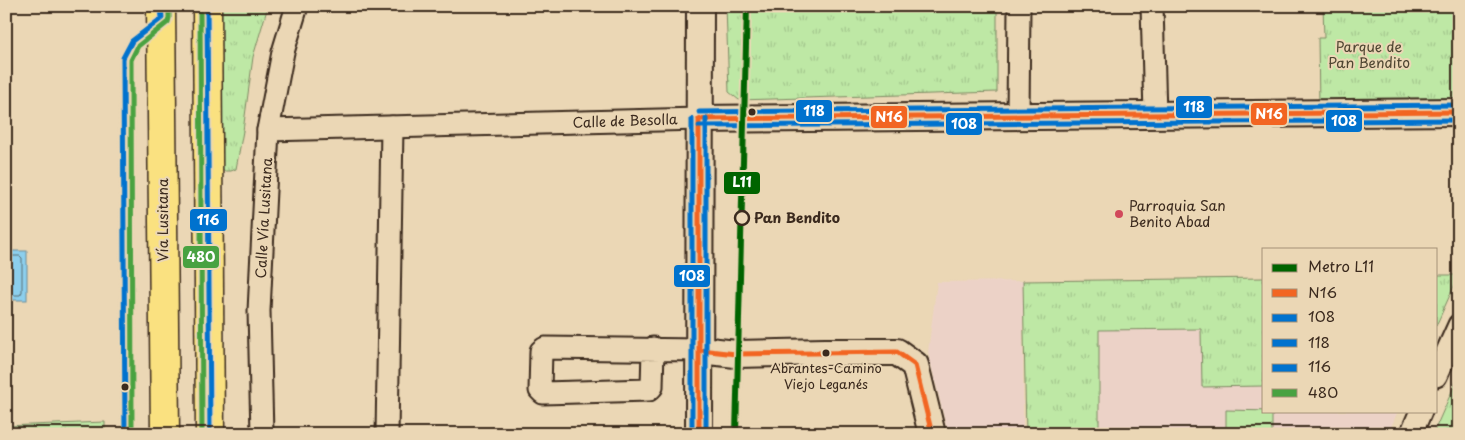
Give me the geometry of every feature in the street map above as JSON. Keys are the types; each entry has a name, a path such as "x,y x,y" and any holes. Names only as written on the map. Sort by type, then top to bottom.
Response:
{"main road":[{"name":"Vía Lusitana","path":"161,6 165,434"},
{"path":"207,6 210,434"}],"street":[{"name":"Calle Vía Lusitana","path":"262,434 258,311 268,130 283,52 297,6"},
{"path":"699,434 700,6"},
{"path":"1018,117 1019,6"},
{"path":"1152,6 1155,115"},
{"name":"Calle de Besolla","path":"268,130 699,119 1459,112"},
{"path":"387,434 392,127"},
{"path":"1438,372 1459,325"},
{"path":"653,348 652,388 649,390 543,393 540,390 541,351 545,348 653,348 736,354 897,352 915,366 932,434"},
{"path":"1411,434 1421,412"}],"shaded area":[{"path":"1023,281 1023,434 948,434 928,352 937,282"},
{"path":"1202,329 1202,387 1262,386 1262,412 1398,412 1388,434 1099,434 1098,330"}],"green space":[{"path":"214,6 268,6 253,57 236,169 231,171 214,171"},
{"path":"726,6 997,6 997,92 739,100 729,92"},
{"name":"Parque de Pan Bendito","path":"1323,6 1459,6 1459,102 1319,106 1318,38 1324,38"},
{"path":"1438,275 1459,275 1438,322"},
{"path":"1262,278 1262,386 1202,387 1201,329 1099,330 1099,434 1026,434 1023,281"},
{"path":"1459,375 1459,434 1433,434"},
{"path":"1226,410 1272,412 1272,434 1226,434"},
{"path":"105,422 105,434 6,434 6,426"}],"water":[{"path":"8,251 27,251 27,300 8,300"}],"metro line":[{"name":"L11","path":"736,434 747,6"}],"transit line":[{"name":"116","path":"125,434 123,58 132,41 162,18 161,6"},
{"name":"480","path":"132,434 131,60 138,46 168,22 169,6"},
{"name":"480","path":"200,6 202,434"},
{"name":"116","path":"207,6 210,434"},
{"name":"118","path":"699,112 1459,105"},
{"name":"N16","path":"699,119 1459,112"},
{"name":"108","path":"692,119 692,434"},
{"name":"N16","path":"699,119 699,434"},
{"name":"118","path":"706,119 706,434"},
{"name":"108","path":"699,126 1459,120"},
{"name":"N16","path":"700,350 736,354 897,352 915,365 932,434"}],"place":[{"name":"Parroquia San Benito Abad","path":"1119,214"},
{"name":"Pan Bendito","path":"742,218"},
{"name":"Abrantes-Camino Viejo Leganés","path":"826,353"}]}
